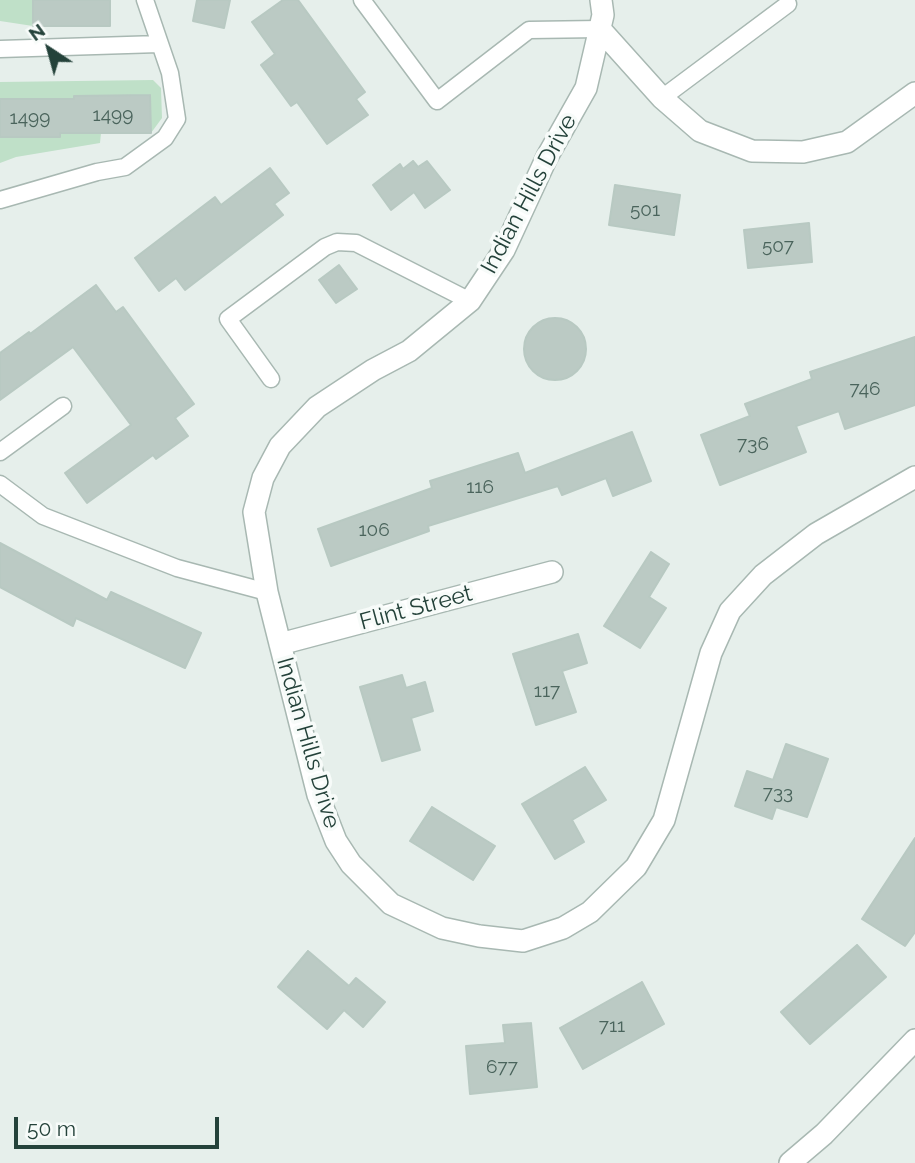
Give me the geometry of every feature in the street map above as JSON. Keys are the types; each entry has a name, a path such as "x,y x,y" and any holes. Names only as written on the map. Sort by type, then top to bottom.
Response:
{"street":[{"name":"Indian Hills Drive","path":"601,0 603,15 586,88 547,157 504,250 470,301 409,351 373,370 317,407 280,446 263,478 254,512 267,592 318,795 336,841 351,864 391,904 442,928 480,936 523,941 563,928 590,912 636,867 664,820 712,653 730,611 763,575 816,534 915,477"},
{"path":"600,30 662,98 700,131 752,151 803,152 847,142 915,93"},
{"name":"Flint Street","path":"279,643 552,572"},
{"path":"790,1163 824,1134 915,1041"}],"lane":[{"path":"0,200 97,172 125,167 165,138 177,119 170,73 145,0"},
{"path":"362,0 437,101 529,30 600,30"},
{"path":"662,98 788,4"},
{"path":"0,49 159,44"},
{"path":"271,379 228,319 325,247 337,242 356,243 470,301"},
{"path":"0,452 64,406"},
{"path":"0,484 43,516 177,568 267,592"}],"green space":[{"path":"0,0 33,0 33,26 0,21"},
{"path":"153,80 161,88 162,118 151,133 150,96 75,96 75,133 101,133 100,143 16,157 0,163 0,137 59,137 60,100 0,99 0,82"}],"building":[{"path":"33,0 110,0 110,26 33,26"},
{"path":"197,0 230,0 224,28 193,21"},
{"path":"283,0 298,0 365,92 356,99 368,115 327,144 297,102 291,106 261,65 275,54 252,22"},
{"path":"150,95 151,133 60,133 60,137 0,137 0,99"},
{"path":"413,161 418,167 427,161 450,190 425,208 414,192 391,210 373,185 400,164 403,169"},
{"path":"270,168 289,193 274,204 283,215 185,290 176,278 159,291 135,258 215,197 221,205"},
{"path":"615,185 680,195 674,235 609,225"},
{"path":"809,223 812,262 748,268 744,230"},
{"path":"339,265 357,289 336,303 319,280"},
{"path":"96,285 116,312 123,307 194,404 175,418 188,436 156,459 153,455 87,503 65,473 131,425 73,347 0,400 0,353"},
{"path":"549,318 561,318 577,327 584,337 584,361 577,371 561,380 549,380 538,375 529,366 524,355 524,343 529,332 538,323"},
{"path":"915,337 915,405 845,429 839,411 796,426 806,452 720,485 701,435 750,416 745,404 812,379 810,372"},
{"path":"632,432 651,481 613,496 606,478 562,495 558,486 428,526 429,531 331,566 318,529 432,488 430,481 518,453 525,473"},
{"path":"0,543 107,600 111,592 201,633 185,668 76,618 73,626 0,587"},
{"path":"651,552 669,564 649,597 666,608 640,648 604,626"},
{"path":"578,634 587,663 562,671 576,712 536,725 513,654"},
{"path":"402,675 406,688 425,682 433,711 411,718 420,750 382,761 360,687"},
{"path":"786,744 828,759 807,817 776,807 772,819 735,806 747,771 773,780"},
{"path":"585,767 606,800 572,820 584,842 555,859 522,804"},
{"path":"432,807 495,846 473,880 410,841"},
{"path":"915,838 915,932 905,946 862,919"},
{"path":"857,945 886,977 810,1044 781,1012"},
{"path":"308,951 349,986 356,978 385,1002 363,1027 344,1010 327,1029 278,987"},
{"path":"642,982 664,1024 583,1069 560,1028"},
{"path":"531,1023 537,1087 470,1094 466,1046 505,1043 503,1025"}]}
